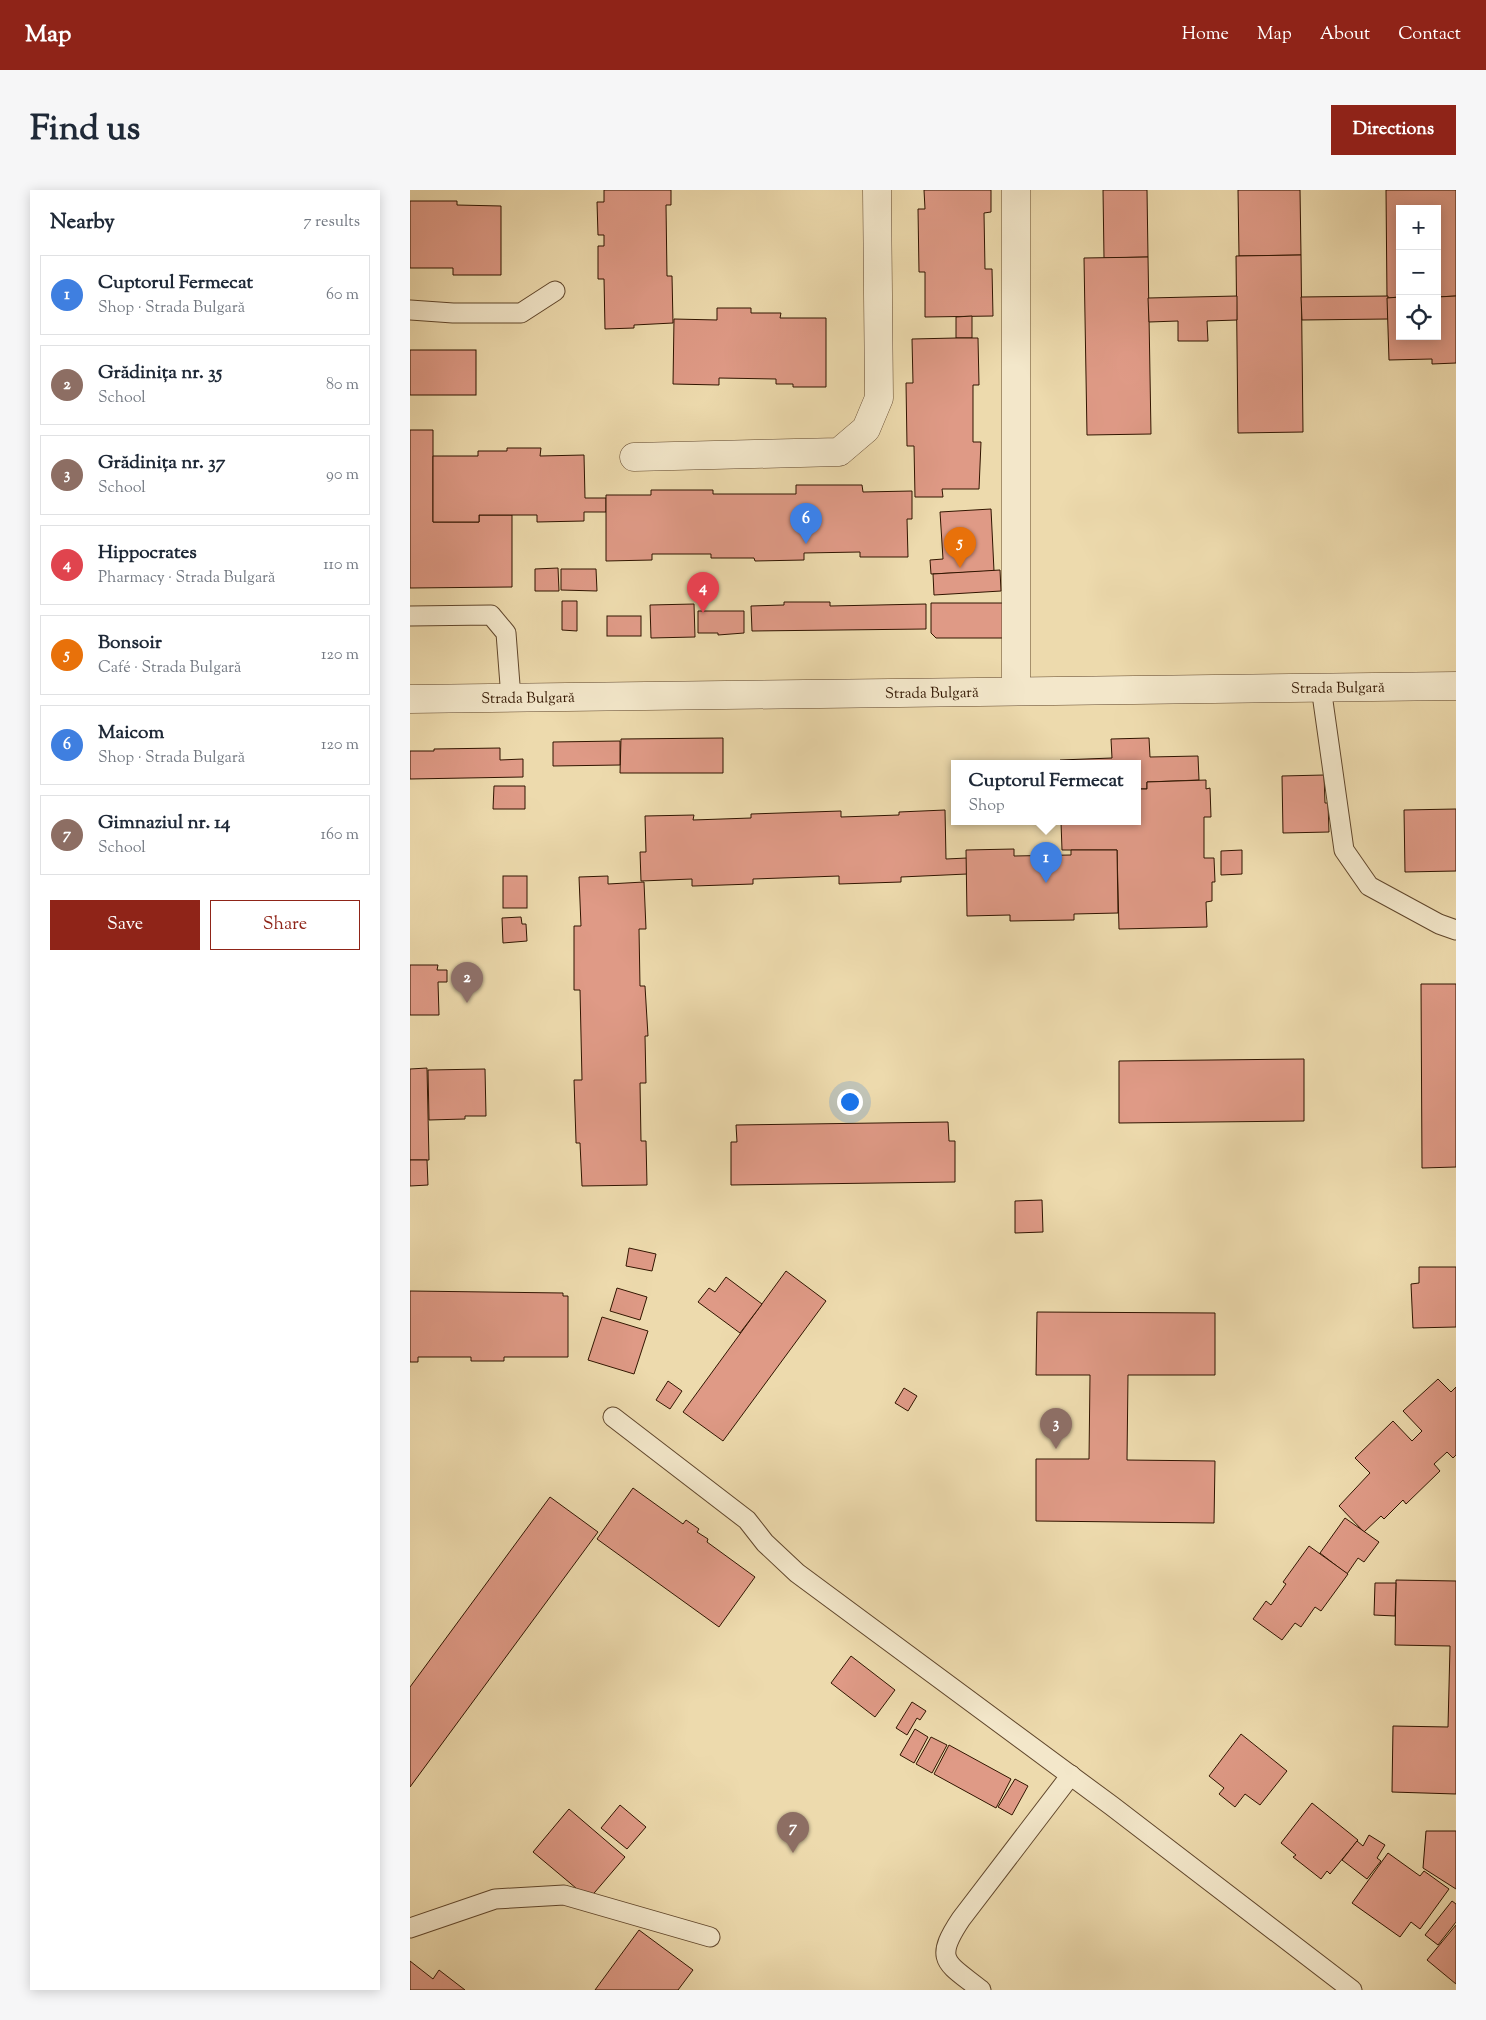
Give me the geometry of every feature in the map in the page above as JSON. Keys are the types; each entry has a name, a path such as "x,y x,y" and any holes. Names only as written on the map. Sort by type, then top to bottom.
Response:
{"street":[{"path":"634,457 839,452 866,429 879,398 877,190"},
{"path":"1016,190 1016,690"},
{"name":"Strada Bulgară","path":"410,699 1456,686"}],"lane":[{"path":"410,310 521,314 555,292"},
{"path":"410,616 491,615 506,633 511,698"},
{"path":"1321,687 1344,850 1369,886 1439,924 1456,930"},
{"path":"612,1417 747,1520 765,1543 797,1573 1071,1775 1352,1990"},
{"path":"981,1990 954,1968 947,1959 945,1950 947,1940 1071,1775"},
{"path":"410,1928 495,1899 564,1896 710,1937"}],"building":[{"path":"604,190 671,190 671,205 666,205 667,276 672,276 673,323 634,325 634,328 605,329 604,279 598,279 598,246 604,246 604,235 598,235 597,202 604,202"},
{"path":"924,190 991,190 991,212 984,213 985,269 992,269 993,316 925,317 925,272 919,272 918,209 925,209"},
{"path":"1103,190 1147,190 1148,257 1104,258"},
{"path":"1238,190 1300,190 1301,255 1239,256"},
{"path":"1386,190 1456,190 1456,296 1441,297 1441,205 1396,205 1396,297 1387,298"},
{"path":"410,201 457,201 457,205 501,206 501,275 453,275 453,268 410,268"},
{"path":"1301,255 1303,432 1238,433 1236,256"},
{"path":"1148,257 1151,434 1087,435 1084,258"},
{"path":"1237,296 1237,320 1207,321 1208,341 1178,341 1178,321 1149,322 1148,298"},
{"path":"1388,296 1388,319 1302,320 1301,297"},
{"path":"1456,296 1456,363 1432,364 1432,359 1389,360 1387,298 1396,297 1396,340 1441,340 1441,297"},
{"path":"717,308 751,308 751,313 781,313 780,318 826,318 826,387 793,387 793,384 776,384 776,379 719,378 719,385 673,384 674,319 717,320"},
{"path":"972,316 972,338 956,338 956,317"},
{"path":"978,338 979,385 973,385 973,442 981,442 979,489 942,489 943,497 915,497 914,446 907,446 906,383 913,383 912,339"},
{"path":"410,350 476,350 476,395 410,395"},
{"path":"410,430 433,430 433,522 479,522 479,515 512,515 512,587 410,588"},
{"path":"507,448 541,448 540,456 584,455 585,498 606,498 606,512 584,512 584,521 537,522 537,515 479,515 479,522 433,522 433,456 478,456 478,451 507,451"},
{"path":"796,485 862,485 863,492 912,491 912,519 907,519 908,557 860,557 860,552 804,553 804,560 755,561 754,558 711,558 711,554 652,554 652,560 606,561 606,495 651,495 651,490 713,490 713,494 796,494"},
{"path":"991,509 994,571 931,574 930,560 943,559 940,512"},
{"path":"558,568 559,591 535,591 535,569"},
{"path":"561,569 596,569 597,591 561,590"},
{"path":"1000,570 1001,591 934,595 933,574"},
{"path":"562,601 577,601 577,631 562,630"},
{"path":"784,602 830,602 830,606 926,604 926,629 752,631 751,606 784,605"},
{"path":"931,603 1007,603 1003,638 936,638 931,633"},
{"path":"694,604 695,637 651,638 650,605"},
{"path":"698,611 744,611 744,633 718,635 718,633 698,633"},
{"path":"607,616 641,616 641,636 607,636"},
{"path":"723,738 723,773 620,773 621,739"},
{"path":"1149,738 1150,757 1198,756 1199,780 1147,782 1147,789 1141,789 1141,760 1060,760 1112,758 1111,739"},
{"path":"620,741 620,765 553,766 553,742"},
{"path":"500,748 500,760 523,759 523,777 410,779 410,751"},
{"path":"1324,775 1325,803 1328,803 1329,832 1283,833 1282,776"},
{"path":"1206,780 1206,789 1210,788 1211,817 1204,817 1204,858 1214,858 1215,882 1212,882 1212,901 1206,902 1207,927 1119,929 1117,850 1062,850 1061,825 1141,825 1141,789 1147,789 1147,782"},
{"path":"494,786 525,786 525,809 493,809"},
{"path":"1456,809 1456,871 1405,872 1404,810"},
{"path":"945,810 946,859 967,858 967,874 901,877 901,882 839,884 839,876 753,879 753,884 694,886 692,886 692,879 641,881 640,852 646,852 645,816 694,815 693,820 751,818 751,814 841,811 841,817 899,815 899,812"},
{"path":"1014,849 1014,856 1071,855 1071,850 1117,850 1118,913 1074,914 1074,920 1010,921 1010,915 967,916 966,850"},
{"path":"1242,850 1242,874 1221,875 1221,851"},
{"path":"503,876 527,876 527,908 503,908"},
{"path":"608,876 608,884 644,882 646,929 639,929 640,986 645,986 648,1036 645,1036 646,1083 640,1083 641,1141 646,1141 647,1185 582,1186 580,1143 576,1143 574,1080 582,1080 580,990 574,990 574,926 581,926 579,877"},
{"path":"521,917 522,924 526,924 527,941 503,943 502,918"},
{"path":"410,965 438,965 437,970 447,970 447,982 438,982 439,1015 410,1015"},
{"path":"1421,984 1456,984 1456,1167 1422,1168"},
{"path":"1304,1059 1304,1121 1119,1123 1119,1061"},
{"path":"427,1068 429,1160 410,1160 410,1069"},
{"path":"485,1069 486,1116 465,1116 465,1119 429,1120 428,1070"},
{"path":"948,1122 949,1141 955,1141 955,1182 731,1185 731,1142 737,1142 736,1125"},
{"path":"410,1160 427,1160 428,1185 410,1186"},
{"path":"1042,1200 1043,1232 1015,1233 1015,1201"},
{"path":"629,1248 656,1254 652,1271 626,1266"},
{"path":"1419,1267 1456,1267 1456,1327 1413,1328 1411,1284 1419,1283"},
{"path":"786,1271 826,1301 723,1441 683,1412"},
{"path":"726,1277 762,1304 740,1333 698,1302 709,1288 715,1292"},
{"path":"617,1288 647,1297 640,1320 610,1311"},
{"path":"410,1291 563,1293 563,1296 568,1296 568,1357 504,1357 504,1361 471,1361 471,1357 418,1357 418,1362 410,1362"},
{"path":"1037,1312 1215,1313 1215,1375 1128,1375 1127,1460 1215,1461 1214,1523 1036,1521 1036,1459 1089,1459 1090,1375 1036,1375"},
{"path":"602,1317 648,1331 634,1374 588,1360"},
{"path":"1438,1379 1451,1392 1456,1387 1456,1455 1453,1458 1447,1452 1434,1464 1440,1471 1406,1504 1403,1500 1384,1519 1381,1516 1364,1532 1339,1506 1370,1473 1355,1458 1393,1421 1412,1441 1422,1431 1403,1411"},
{"path":"668,1381 682,1391 670,1409 656,1400"},
{"path":"904,1388 917,1396 908,1411 895,1403"},
{"path":"633,1488 683,1524 686,1520 699,1529 697,1532 708,1539 707,1542 755,1577 719,1627 597,1539"},
{"path":"550,1497 598,1532 410,1787 410,1687"},
{"path":"1345,1518 1379,1542 1364,1562 1358,1558 1347,1574 1320,1553"},
{"path":"1309,1546 1348,1574 1321,1611 1315,1607 1301,1627 1295,1623 1282,1640 1253,1619 1266,1601 1271,1605 1286,1584 1283,1582"},
{"path":"1396,1580 1456,1581 1456,1794 1392,1792 1393,1726 1448,1727 1450,1646 1395,1645"},
{"path":"1375,1583 1396,1583 1395,1616 1374,1615"},
{"path":"851,1656 895,1690 875,1717 831,1683"},
{"path":"912,1702 926,1711 920,1720 917,1718 907,1735 896,1728"},
{"path":"915,1729 928,1737 914,1763 900,1755"},
{"path":"1241,1734 1287,1771 1260,1805 1245,1794 1235,1807 1219,1794 1224,1788 1209,1776"},
{"path":"931,1737 947,1745 932,1773 916,1764"},
{"path":"949,1745 1011,1779 996,1808 934,1774"},
{"path":"1015,1779 1028,1786 1012,1815 998,1807"},
{"path":"1312,1803 1358,1840 1330,1874 1327,1871 1321,1879 1293,1857 1296,1855 1281,1843"},
{"path":"620,1805 646,1827 627,1849 601,1828"},
{"path":"569,1809 625,1857 589,1899 533,1852"},
{"path":"1426,1831 1456,1831 1456,1889 1423,1868"},
{"path":"1369,1835 1385,1845 1377,1858 1381,1861 1367,1879 1342,1860 1357,1841 1363,1846"},
{"path":"1388,1853 1420,1876 1424,1871 1449,1889 1420,1929 1411,1922 1400,1937 1352,1903"},
{"path":"1452,1901 1456,1904 1456,1922 1438,1945 1425,1935"},
{"path":"1456,1925 1456,1984 1427,1960"},
{"path":"639,1930 693,1970 678,1990 595,1990"},
{"path":"410,1961 433,1979 439,1970 465,1990 410,1990"}],"place":[{"name":"Maicom","path":"806,544"},
{"name":"Bonsoir","path":"960,568"},
{"name":"Hippocrates","path":"703,613"},
{"name":"Cuptorul Fermecat","path":"1046,883"},
{"name":"Grădinița nr. 35","path":"467,1003"},
{"name":"Grădinița nr. 37","path":"1056,1449"},
{"name":"Gimnaziul nr. 14","path":"793,1853"}]}
